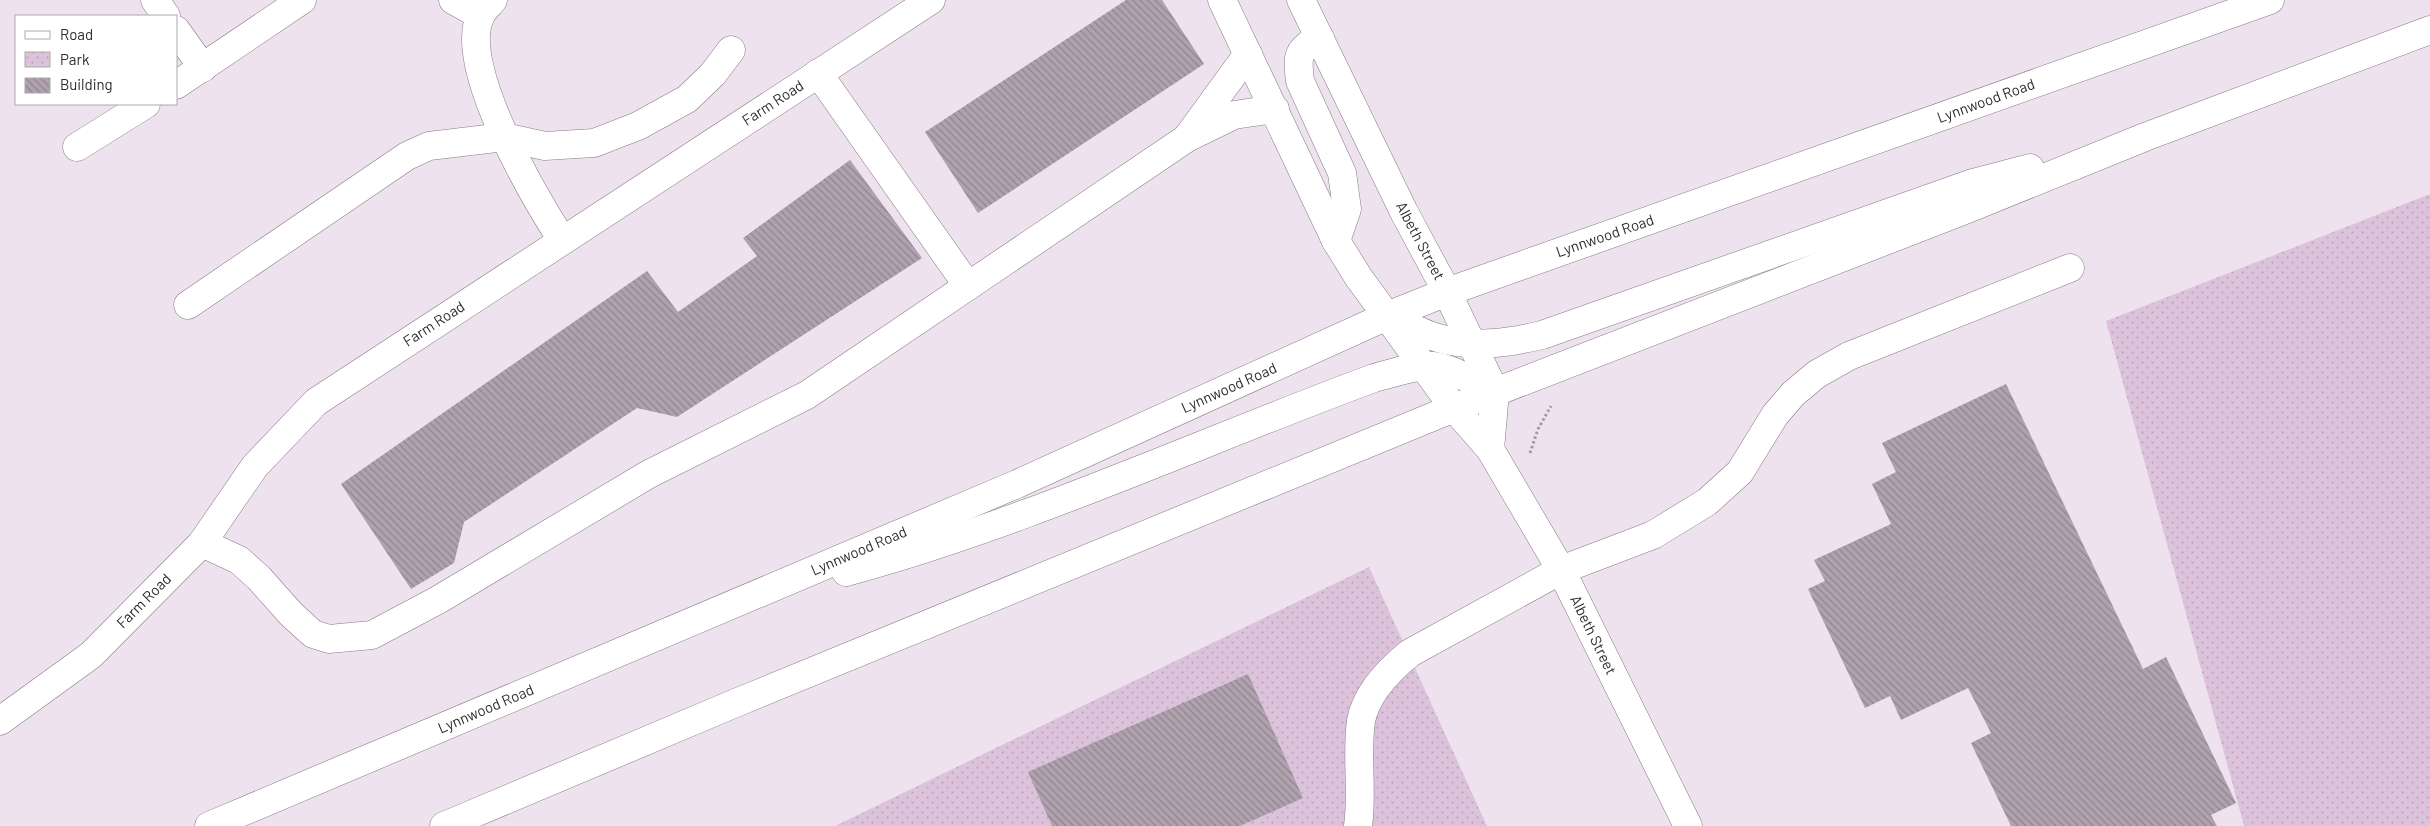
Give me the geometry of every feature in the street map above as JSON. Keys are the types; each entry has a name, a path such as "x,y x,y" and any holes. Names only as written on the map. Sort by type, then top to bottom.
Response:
{"main road":[{"path":"155,0 165,15"},
{"path":"178,84 302,0"},
{"path":"453,0 487,8 476,46 480,66 504,137 537,200 562,240"},
{"name":"Farm Road","path":"0,721 91,655 202,543 255,466 316,402 930,0"},
{"name":"Albeth Street","path":"1222,0 1336,241 1359,278 1454,408 1490,449 1561,570 1688,826"},
{"name":"Albeth Street","path":"1301,0 1404,212 1447,292 1495,392"},
{"name":"Lynnwood Road","path":"208,826 1017,484 1387,316 1447,292 2264,1"},
{"path":"444,826 738,702 1454,408 1965,210 2144,137 2430,30"},
{"path":"178,33 202,68"},
{"path":"1320,38 1305,46 1301,51 1298,65 1303,88 1342,173 1347,209 1336,241"},
{"path":"188,305 407,156 429,146 504,137 545,146 594,143 638,126 687,99 713,74 730,50"},
{"path":"1187,138 1248,54"},
{"path":"818,73 968,286"},
{"path":"77,147 144,105"},
{"path":"202,543 239,560 313,634 329,639 372,635 438,600 649,474 807,395 1187,138 1234,115 1275,109"},
{"path":"1387,316 1434,337 1471,343 1508,343 1542,335 1973,183 2144,137"},
{"path":"1358,826 1361,721 1367,702 1393,667 1410,652 1561,570 1653,535 1707,502 1740,472 1775,415 1793,394 1817,374 1849,356 2070,268"},
{"path":"743,600 880,562 1007,519 1365,381 1423,366 1443,368 1495,392"},
{"path":"1490,449 1495,392"}],"path":[{"path":"1529,456 1538,429 1554,400"}],"green space":[{"path":"2430,194 2430,826 2244,826 2106,321"},
{"path":"1369,567 1487,826 835,826"}],"building":[{"path":"1126,0 1162,0 1204,64 978,213 925,132"},
{"path":"850,160 922,258 677,417 637,408 464,522 454,563 411,589 341,484 647,271 678,312 757,256 743,238"},
{"path":"2006,384 2143,669 2166,657 2236,803 2211,815 2217,826 2011,826 1971,743 1991,733 1968,688 1901,720 1890,696 1865,708 1808,589 1825,581 1814,560 1891,524 1872,484 1896,472 1882,443"},
{"path":"1248,674 1303,798 1240,826 1052,826 1028,772"}]}
